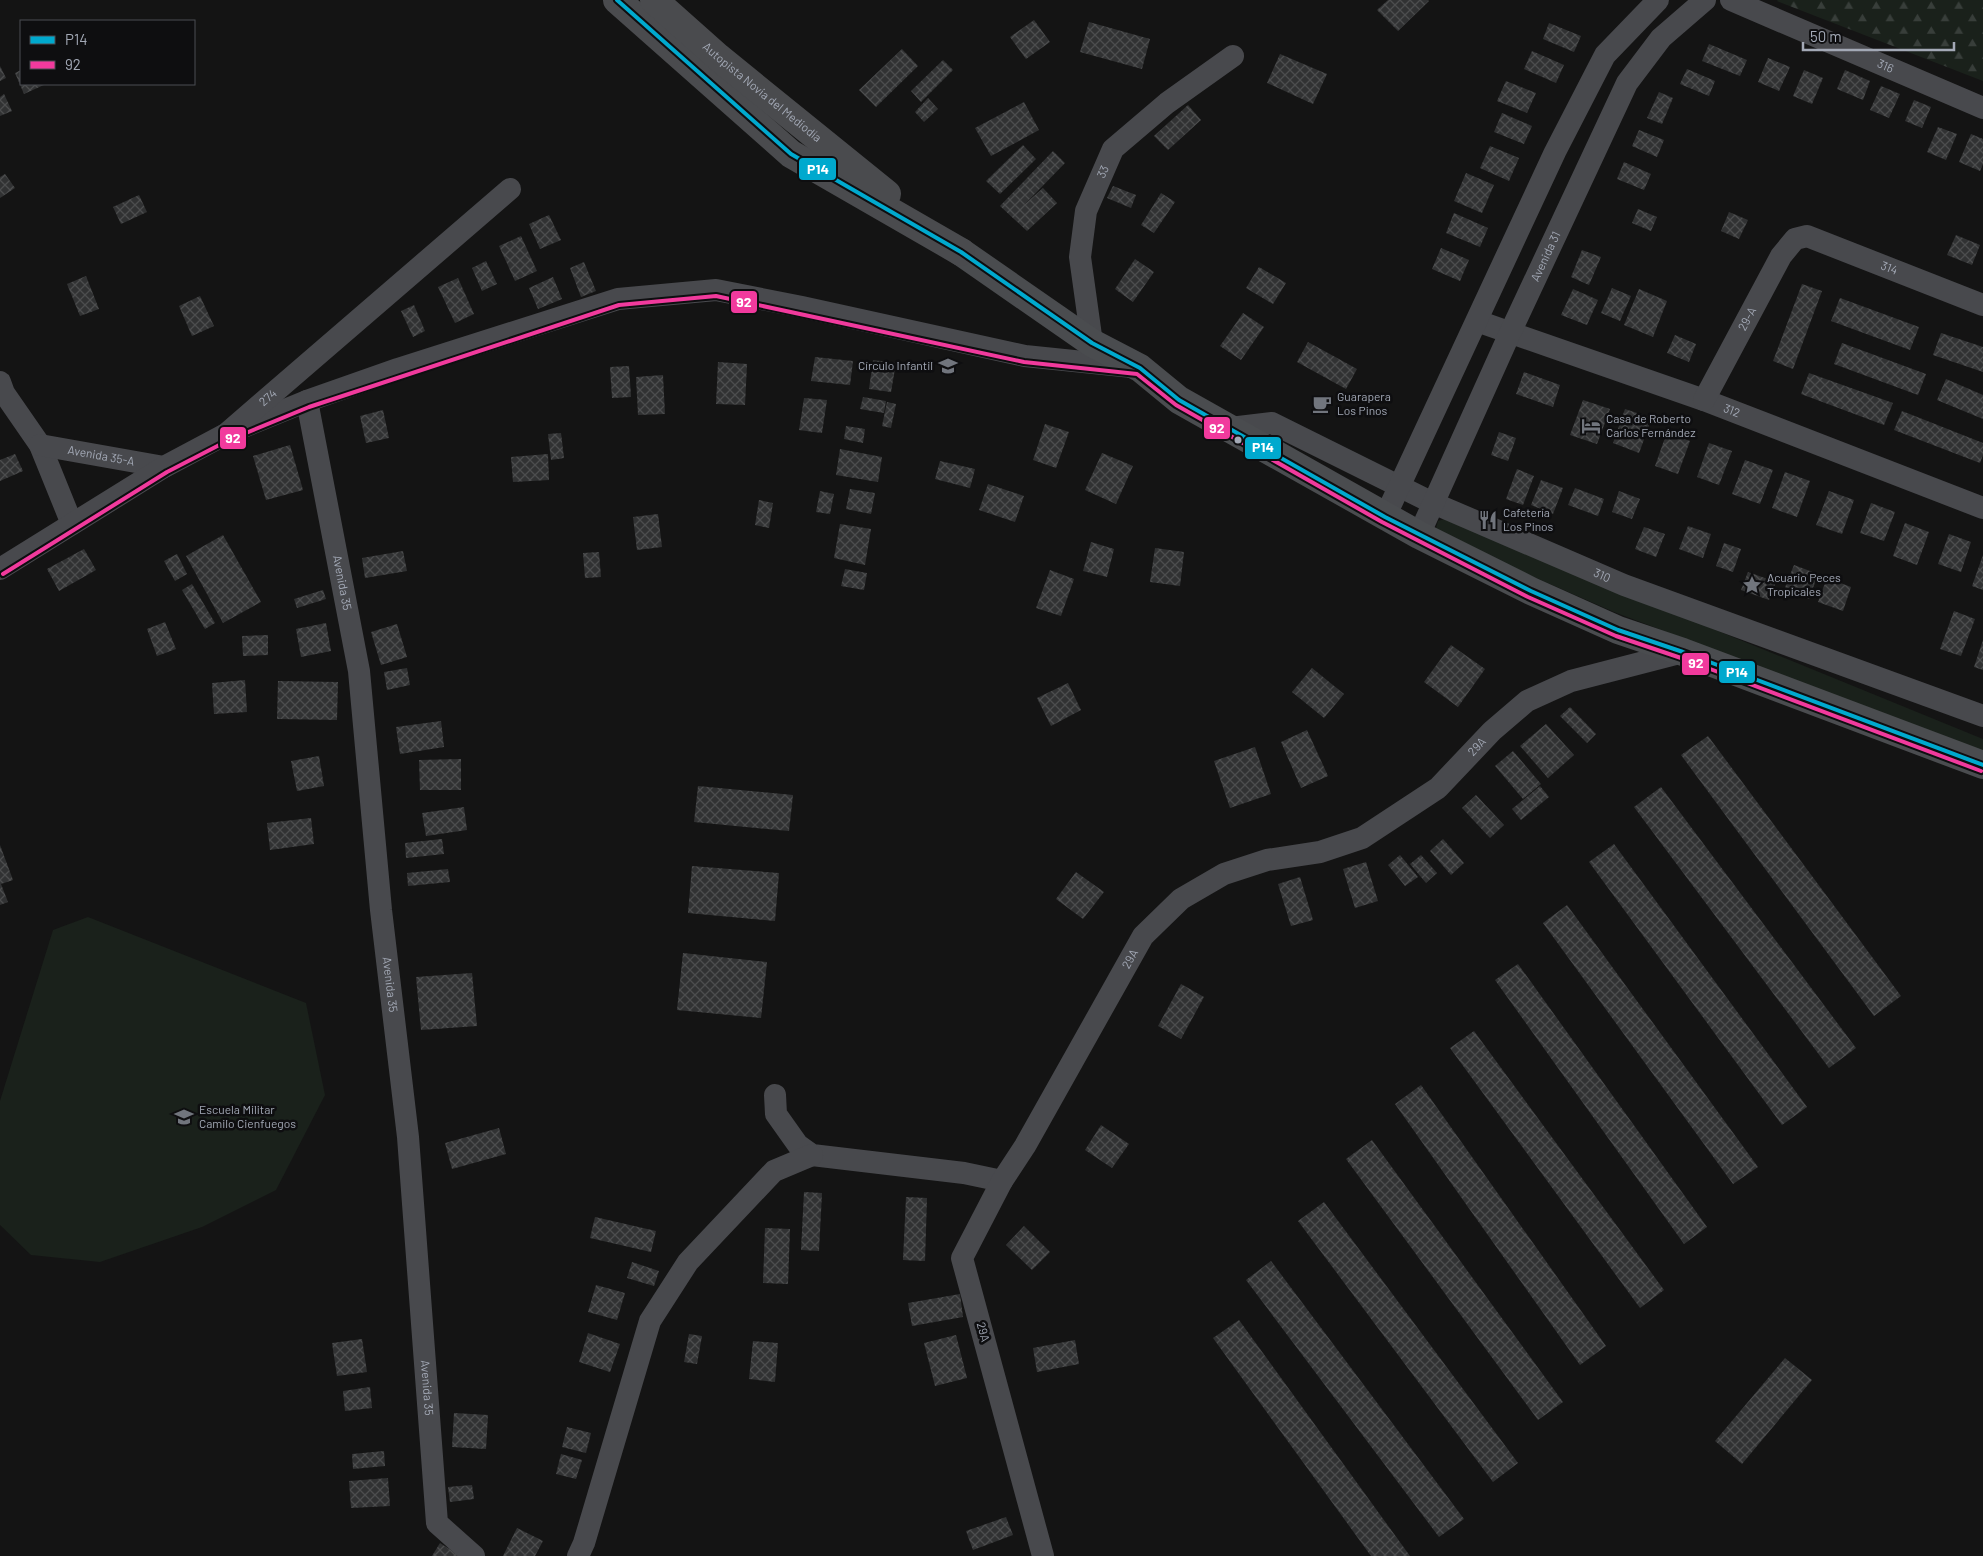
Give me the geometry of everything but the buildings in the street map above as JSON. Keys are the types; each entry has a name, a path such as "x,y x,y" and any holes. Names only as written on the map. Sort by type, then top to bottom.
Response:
{"highway":[{"name":"Autopista Novia del Mediodía","path":"617,0 792,154 961,252"},
{"name":"Autopista Novia del Mediodía","path":"654,0 718,58 961,252"},
{"path":"674,0 718,58"}],"main road":[{"path":"961,252 1092,343 1140,368 1179,400 1419,535 1531,591 1618,630 1683,652 1983,765"}],"street":[{"path":"1385,517 1401,488 1556,152 1605,55 1658,0"},
{"name":"Avenida 31","path":"1419,535 1510,333 1627,83 1661,38 1705,0"},
{"name":"316","path":"1731,0 1983,108"},
{"name":"33","path":"1092,343 1080,257 1086,210 1113,150 1166,103 1233,56"},
{"name":"274","path":"0,568 164,467 226,434 510,189"},
{"name":"314","path":"1796,240 1807,236 1983,305"},
{"name":"29-A","path":"1704,400 1781,256 1796,240"},
{"path":"226,434 307,401 618,299 716,290 802,306 1025,356 1140,368"},
{"name":"312","path":"1477,321 1704,400 1983,508"},
{"path":"2,390 40,445 72,524"},
{"name":"Avenida 35","path":"307,401 359,671 381,910 408,1137 437,1523 474,1556"},
{"name":"310","path":"1230,428 1272,423 1433,503 1624,585 1983,716"},
{"name":"Avenida 35-A","path":"40,445 164,467"},
{"name":"29A","path":"1043,1556 962,1258 1002,1181 1025,1146 1143,936 1181,899 1224,874 1267,860 1320,852 1362,838 1438,788 1492,730 1528,701 1570,681 1683,652"},
{"path":"775,1094 776,1114 798,1145 812,1155 964,1173 1002,1181"},
{"path":"578,1556 584,1543 650,1321 688,1262 774,1171 812,1155"}],"green space":[{"path":"1983,0 1983,81 1777,1"},
{"path":"1444,519 1983,739 1983,752 1614,612 1437,535 1435,532 1438,521"},
{"path":"88,917 306,1003 325,1095 276,1190 202,1227 100,1262 31,1255 0,1225 0,1101 53,930"}],"transit line":[{"name":"P14","path":"617,0 791,154 961,252 1092,343 1140,368 1179,400 1385,517 1531,591 1618,630 1683,652 1983,765"},
{"name":"92","path":"3,574 167,472 229,440 309,407 619,305 716,296 1024,362 1137,374 1176,405 1382,522 1528,597 1616,636 1681,658 1981,771"}],"place":[{"name":"Círculo Infantil","path":"948,366"},
{"name":"Guarapera Los Pinos","path":"1322,404"},
{"name":"Casa de Roberto Carlos Fernández","path":"1591,426"},
{"name":"Cafetería Los Pinos","path":"1488,520"},
{"name":"Acuario Peces Tropicales","path":"1752,585"},
{"name":"Escuela Militar Camilo Cienfuegos","path":"184,1117"}]}
